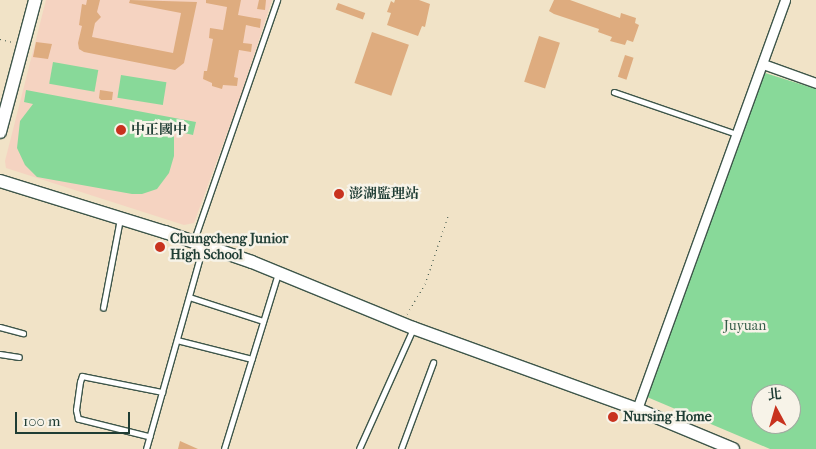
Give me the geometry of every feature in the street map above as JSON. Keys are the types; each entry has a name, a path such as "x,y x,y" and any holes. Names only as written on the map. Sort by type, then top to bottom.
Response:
{"main road":[{"path":"0,132 35,0"},
{"path":"0,182 199,243 408,326 637,408 733,449"}],"street":[{"path":"637,408 785,0"},
{"path":"763,64 816,83"}],"lane":[{"path":"146,449 189,297 199,243 276,0"},
{"path":"614,92 737,134"},
{"path":"103,308 120,218"},
{"path":"224,449 278,273"},
{"path":"189,297 263,321"},
{"path":"359,449 408,326"},
{"path":"0,327 23,333"},
{"path":"177,340 252,359"},
{"path":"0,354 19,358"},
{"path":"401,449 433,363"},
{"path":"150,437 78,419 76,410 80,382 82,376 162,392"}],"path":[{"path":"0,40 23,44"},
{"path":"408,326 448,216"}],"shaded area":[{"name":"中正國中","path":"46,0 272,0 240,98 194,223 184,225 6,168 5,161"}],"green space":[{"path":"53,62 98,70 94,92 49,84"},
{"name":"Juyuan","path":"762,72 816,89 816,449 770,449 647,397"},
{"path":"121,75 166,82 163,105 117,98"},
{"path":"26,90 196,122 193,135 171,130 174,137 174,156 169,173 157,189 142,194 132,194 37,177 25,165 17,148 20,121 33,104 24,102"}],"building":[{"path":"87,0 100,0 97,12 101,17 95,23 92,37 173,53 181,13 129,3 130,0 197,2 184,63 175,70 84,52 79,49 78,43 82,26 79,25 82,4 86,5"},
{"path":"206,0 241,0 238,15 261,19 260,28 246,25 243,43 252,44 251,52 239,50 234,77 238,78 237,86 223,85 222,89 212,86 212,83 203,79 204,71 207,71 213,39 209,38 210,28 223,30 227,7 206,3"},
{"path":"259,0 266,0 265,10 257,9"},
{"path":"395,0 419,0 430,4 425,27 422,26 418,36 387,25 391,13 387,12 391,1 394,3"},
{"path":"554,0 570,0 620,18 621,13 636,18 635,23 639,25 633,42 627,40 625,45 610,41 612,37 598,32 599,29 554,14 549,11"},
{"path":"338,3 365,13 363,19 336,10"},
{"path":"372,32 409,45 391,96 354,83"},
{"path":"539,36 560,43 545,88 524,82"},
{"path":"36,42 52,44 48,59 33,57"},
{"path":"625,55 634,58 626,80 618,77"},
{"path":"100,90 113,92 112,100 101,100 99,98"},
{"path":"180,441 198,449 178,449"}],"place":[{"name":"中正國中","path":"121,130"},
{"name":"澎湖監理站","path":"339,194"},
{"name":"Chungcheng Junior High School","path":"160,247"},
{"name":"Nursing Home","path":"613,417"}]}
